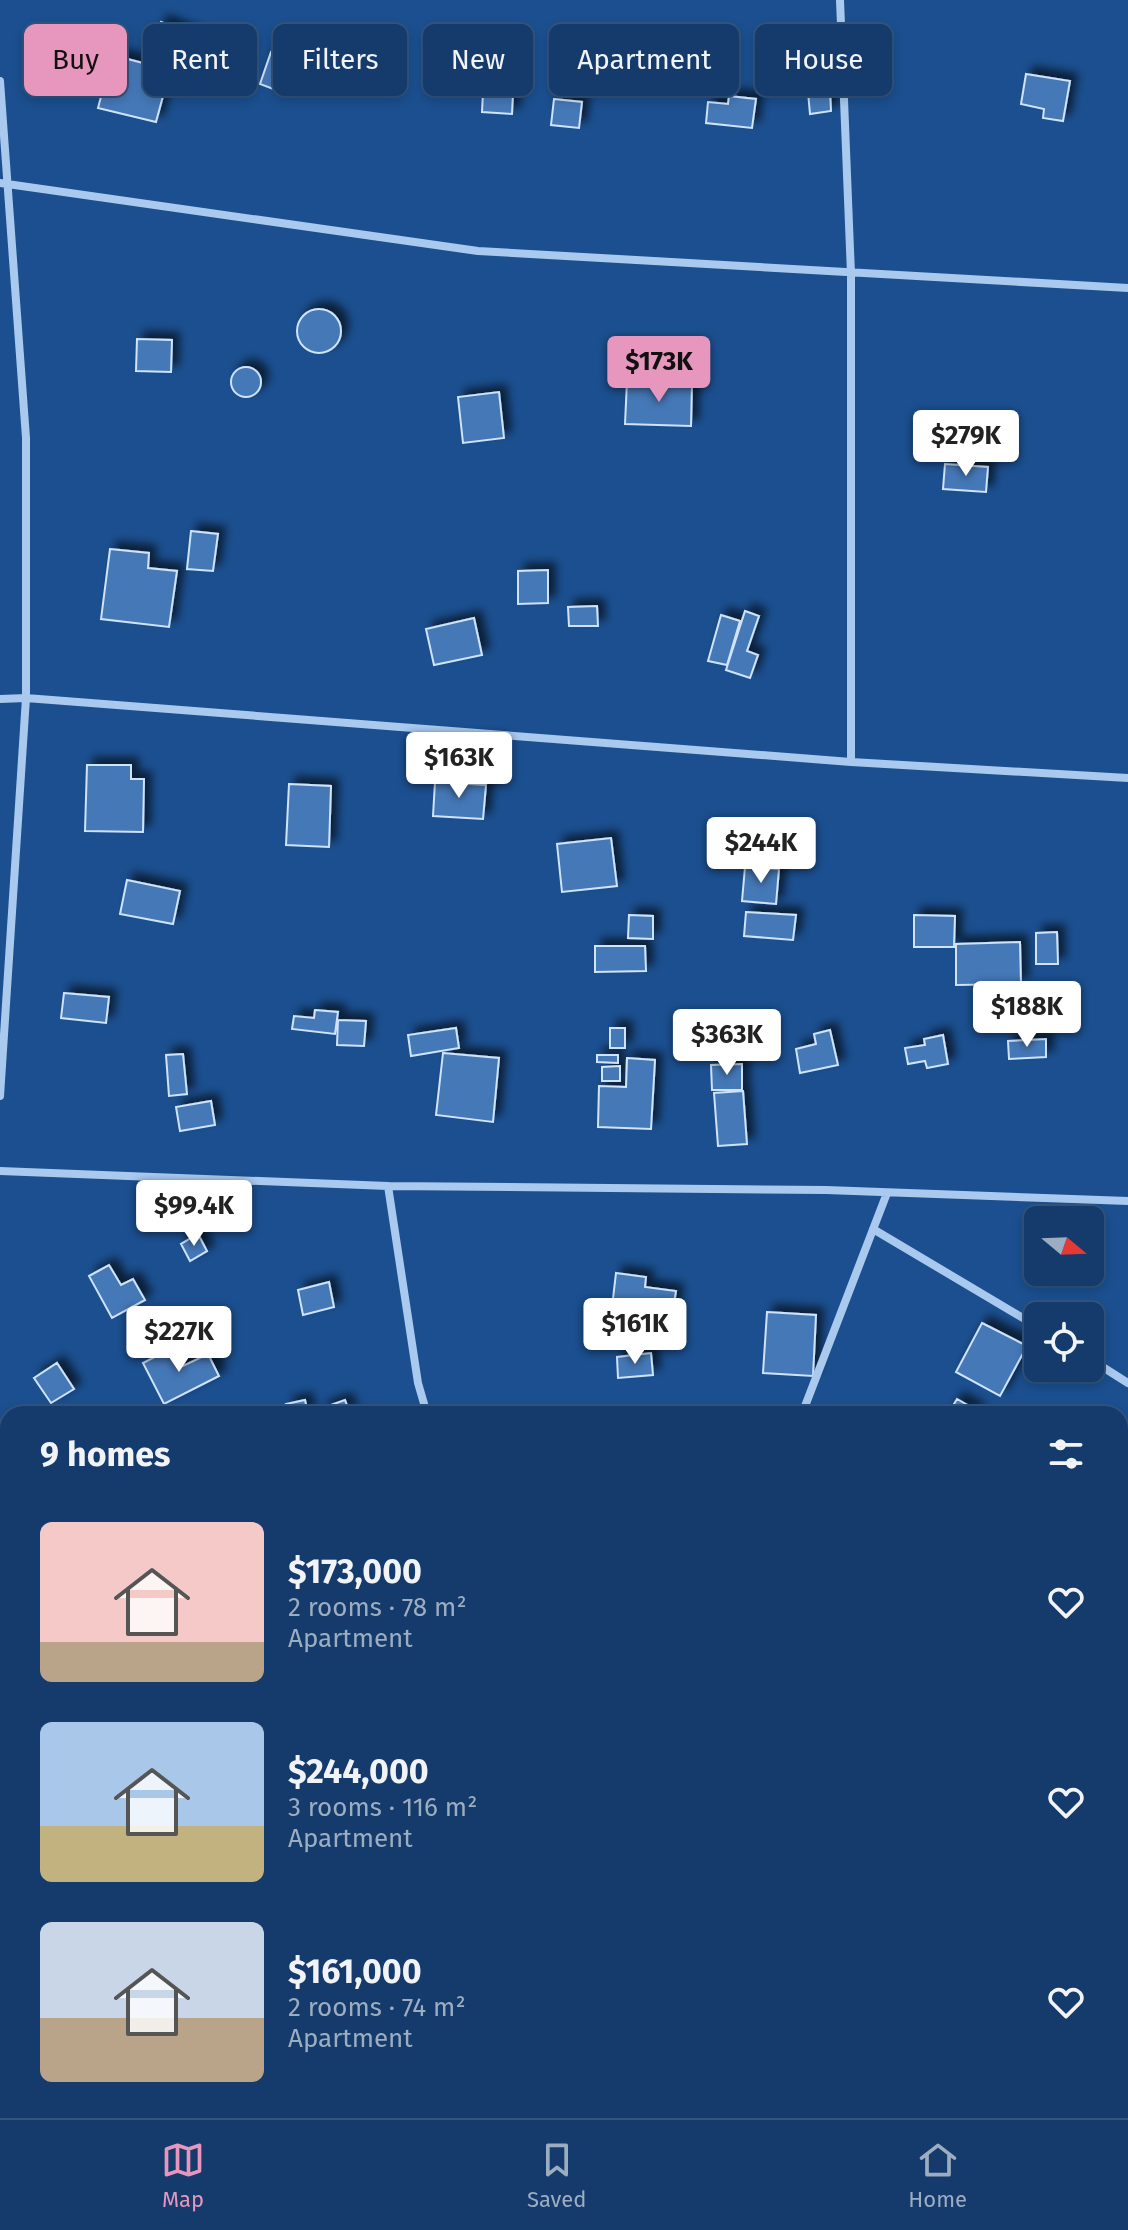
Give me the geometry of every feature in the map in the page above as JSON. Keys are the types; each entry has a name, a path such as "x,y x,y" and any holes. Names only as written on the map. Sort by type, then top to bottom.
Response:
{"street":[{"path":"840,0 851,274 851,762"},
{"path":"0,81 4,183 26,438 26,698 0,1096"},
{"path":"4,183 478,251 1128,288"},
{"path":"0,699 26,698 851,762 1128,778"},
{"path":"0,1171 388,1186 887,1193 1128,1201"},
{"path":"388,1186 418,1383 425,1406"},
{"path":"805,1406 887,1193"},
{"path":"873,1229 1024,1319"},
{"path":"1104,1368 1128,1383"}],"building":[{"path":"271,52 273,89 260,84"},
{"path":"127,59 143,63 143,96 163,96 156,122 98,108 101,96 127,96"},
{"path":"1026,74 1070,81 1063,121 1043,118 1044,109 1021,104"},
{"path":"483,96 513,96 512,114 482,112"},
{"path":"729,96 756,99 752,128 706,123 708,102 728,104"},
{"path":"808,96 830,96 831,111 810,114"},
{"path":"554,99 582,102 579,128 551,125"},
{"path":"319,309 334,316 341,331 334,346 319,353 304,346 297,331 304,316"},
{"path":"137,339 172,340 171,372 136,371"},
{"path":"246,367 257,371 261,382 257,393 246,397 235,393 231,382 235,371"},
{"path":"627,381 692,383 691,426 625,424"},
{"path":"499,392 504,438 463,443 458,397"},
{"path":"945,464 988,467 986,492 943,489"},
{"path":"191,531 218,534 213,571 187,569"},
{"path":"110,549 149,553 148,568 177,571 169,627 101,619"},
{"path":"548,570 548,603 518,604 518,571"},
{"path":"597,606 598,626 569,626 568,607"},
{"path":"745,611 759,616 747,651 758,655 750,678 726,670"},
{"path":"721,615 740,621 727,665 708,661"},
{"path":"474,618 482,655 434,665 426,629"},
{"path":"87,765 131,765 131,779 144,779 143,832 85,831"},
{"path":"435,782 486,785 483,819 433,816"},
{"path":"289,784 331,786 329,847 286,845"},
{"path":"611,838 617,886 562,892 557,844"},
{"path":"745,867 779,869 776,904 742,901"},
{"path":"127,880 180,891 173,924 120,914"},
{"path":"746,912 796,915 793,940 744,936"},
{"path":"629,915 653,916 653,939 628,938"},
{"path":"914,915 955,916 954,947 914,947"},
{"path":"1057,932 1058,964 1036,964 1036,933"},
{"path":"1020,942 1021,984 956,985 956,944"},
{"path":"595,946 645,946 646,971 595,972"},
{"path":"64,993 109,997 106,1023 61,1018"},
{"path":"315,1010 338,1012 335,1034 292,1029 294,1016 314,1018"},
{"path":"338,1020 366,1021 364,1046 337,1045"},
{"path":"456,1028 459,1048 411,1056 408,1035"},
{"path":"610,1028 625,1028 625,1048 610,1048"},
{"path":"830,1030 838,1065 800,1073 796,1049 816,1044 814,1034"},
{"path":"943,1035 948,1064 927,1068 925,1061 908,1064 905,1048 925,1045 924,1039"},
{"path":"1046,1039 1046,1057 1009,1059 1008,1041"},
{"path":"443,1053 499,1058 493,1122 436,1115"},
{"path":"183,1054 187,1094 169,1096 166,1055"},
{"path":"597,1055 618,1055 618,1063 597,1062"},
{"path":"627,1058 655,1060 651,1129 598,1127 599,1086 626,1087"},
{"path":"742,1064 742,1090 712,1090 711,1065"},
{"path":"620,1066 620,1081 602,1081 602,1067"},
{"path":"743,1091 747,1144 718,1146 714,1093"},
{"path":"211,1101 215,1125 180,1131 176,1107"},
{"path":"198,1234 207,1251 190,1261 181,1244"},
{"path":"109,1265 121,1285 133,1279 145,1300 112,1318 89,1276"},
{"path":"616,1273 646,1277 645,1287 676,1291 671,1323 611,1316"},
{"path":"329,1282 334,1307 303,1315 298,1290"},
{"path":"767,1312 816,1315 813,1376 763,1373"},
{"path":"982,1323 1024,1344 1024,1352 1000,1396 956,1372"},
{"path":"174,1347 183,1366 208,1354 219,1376 164,1404 143,1363"},
{"path":"651,1353 653,1375 618,1378 617,1357"},
{"path":"57,1363 74,1389 51,1403 34,1378"},
{"path":"957,1399 969,1406 953,1406"},
{"path":"305,1400 306,1406 287,1406"},
{"path":"345,1400 347,1406 328,1406"}]}
